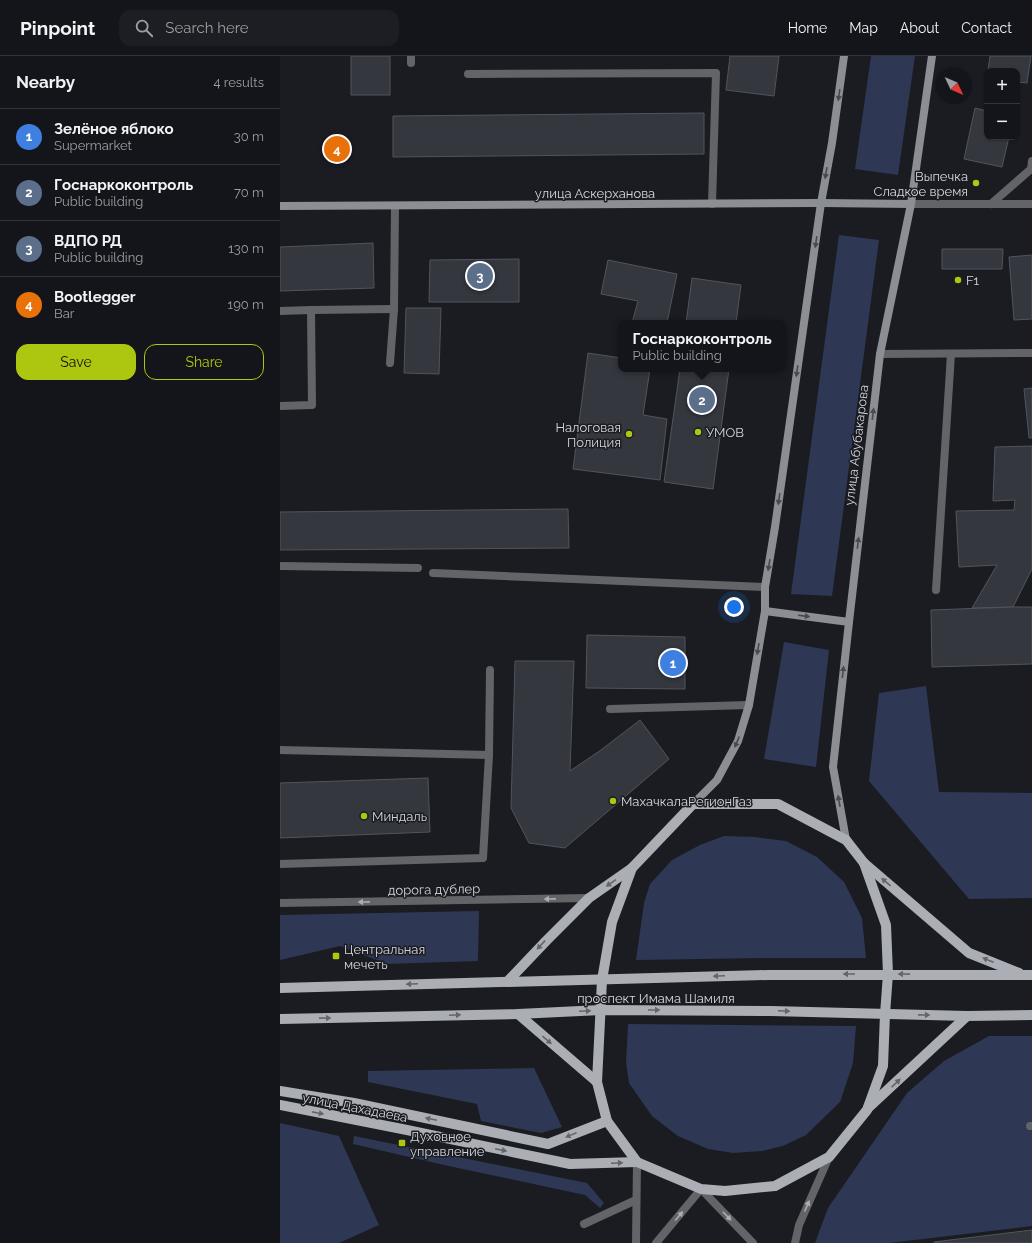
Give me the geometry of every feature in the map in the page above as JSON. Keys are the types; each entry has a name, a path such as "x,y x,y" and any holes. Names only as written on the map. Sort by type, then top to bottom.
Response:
{"main road":[{"path":"507,982 589,898 632,868 718,780 738,741 748,705 765,611 765,587 844,56"},
{"name":"улица Абубакарова","path":"846,840 833,767 880,354 911,204 932,56"},
{"name":"улица Аскерханова","path":"280,206 821,203 911,204"},
{"path":"765,611 849,622"},
{"name":"улица Абубакарова","path":"637,1162 701,1189 725,1191 775,1186 829,1157 867,1110 883,1066 888,974 886,925 864,863 846,840 778,804 693,804"},
{"path":"864,863 969,953 1028,975"},
{"path":"632,868 612,922 602,980 602,1010 597,1082 607,1120 637,1162"},
{"name":"проспект Имама Шамиля","path":"280,988 768,975 1028,975"},
{"name":"проспект Имама Шамиля","path":"280,1019 518,1014 602,1010 771,1011 967,1016 1032,1014"},
{"path":"518,1014 597,1082"},
{"path":"867,1110 967,1016"},
{"name":"улица Дахадаева","path":"280,1091 354,1103 548,1144 607,1120"},
{"name":"улица Дахадаева","path":"280,1106 408,1130 570,1164 637,1162"}],"street":[{"path":"468,74 716,73 712,204"},
{"path":"991,204 1031,169 1032,161"},
{"path":"911,204 1032,204"},
{"path":"390,363 394,309 395,206"},
{"path":"280,311 394,309"},
{"path":"280,406 312,405 311,310"},
{"path":"880,354 1032,353"},
{"path":"936,590 951,354"},
{"path":"280,566 418,568"},
{"path":"433,572 765,587"},
{"path":"280,864 483,858 489,755 490,670"},
{"path":"610,709 748,705"},
{"path":"280,750 489,755"},
{"name":"дорога дублер","path":"280,903 589,898"},
{"name":"улица Абубакарова","path":"795,1243 799,1225 829,1157"},
{"path":"636,1243 637,1162"},
{"path":"656,1243 701,1189"},
{"name":"улица Абубакарова","path":"701,1189 753,1243"},
{"path":"584,1224 636,1200"}],"shaded area":[{"path":"871,56 915,56 898,175 855,169"},
{"path":"839,235 879,240 832,596 791,594"},
{"path":"784,642 829,650 816,767 764,759"},
{"path":"926,686 939,792 1032,793 1032,898 969,899 869,781 879,693"},
{"path":"724,836 755,837 786,841 817,857 844,882 862,918 866,958 636,960 644,903 650,884 672,860 700,845"},
{"path":"479,911 478,961 387,964 340,946 280,960 280,915"},
{"path":"628,1024 856,1026 853,1063 840,1102 806,1135 783,1146 762,1151 733,1153 708,1149 678,1136 652,1116 629,1083 626,1063"},
{"path":"989,1036 1032,1036 1032,1226 889,1243 815,1243 828,1208 907,1093 944,1061"},
{"path":"534,1068 562,1127 541,1133 481,1121 477,1104 368,1082 368,1071"},
{"path":"280,1123 339,1136 379,1225 339,1243 280,1243"},
{"path":"354,1136 587,1183 604,1203 600,1208 585,1195 353,1144"}],"building":[{"path":"351,56 390,56 390,95 351,95"},
{"path":"730,56 779,56 774,96 726,90"},
{"path":"990,56 1031,56 1027,83 1020,82 1020,68 988,68"},
{"path":"975,108 984,110 984,140 1008,140 1002,167 964,159"},
{"path":"704,113 704,154 393,157 393,116"},
{"path":"373,243 374,288 280,291 280,247"},
{"path":"942,249 1003,249 1002,269 942,269"},
{"path":"1032,255 1032,319 1014,320 1009,257"},
{"path":"519,259 519,302 429,302 430,260"},
{"path":"608,260 677,274 668,320 633,320 638,301 601,294"},
{"path":"692,278 741,285 736,320 686,320"},
{"path":"406,308 441,308 439,374 404,373"},
{"path":"588,353 618,358 618,372 650,372 643,415 667,419 660,480 573,469"},
{"path":"680,372 729,372 713,489 664,482"},
{"path":"1032,388 1032,438 1029,438 1024,389"},
{"path":"1032,446 1032,569 1013,607 972,608 997,565 959,567 956,511 1014,510 1015,500 993,501 995,447"},
{"path":"568,509 569,548 280,550 280,512"},
{"path":"1032,607 1032,664 932,667 931,610"},
{"path":"587,635 685,637 685,689 586,688"},
{"path":"515,661 574,661 570,771 601,750 640,720 669,759 565,848 529,843 511,808"},
{"path":"428,778 430,832 280,838 280,783"},
{"path":"1032,1230 1032,1243 934,1243 934,1242"}],"place":[{"name":"Bootlegger","path":"337,149"},
{"name":"Выпечка Сладкое время","path":"976,183"},
{"name":"ВДПО РД","path":"480,276"},
{"name":"F1","path":"958,280"},
{"name":"Госнаркоконтроль","path":"702,400"},
{"name":"УМОВ","path":"698,432"},
{"name":"Налоговая Полиция","path":"629,434"},
{"name":"Зелёное яблоко","path":"673,663"},
{"name":"МахачкалаРегионГаз","path":"613,801"},
{"name":"Миндаль","path":"364,816"},
{"name":"Центральная мечеть","path":"336,956"},
{"name":"Духовное управление","path":"402,1143"}]}
